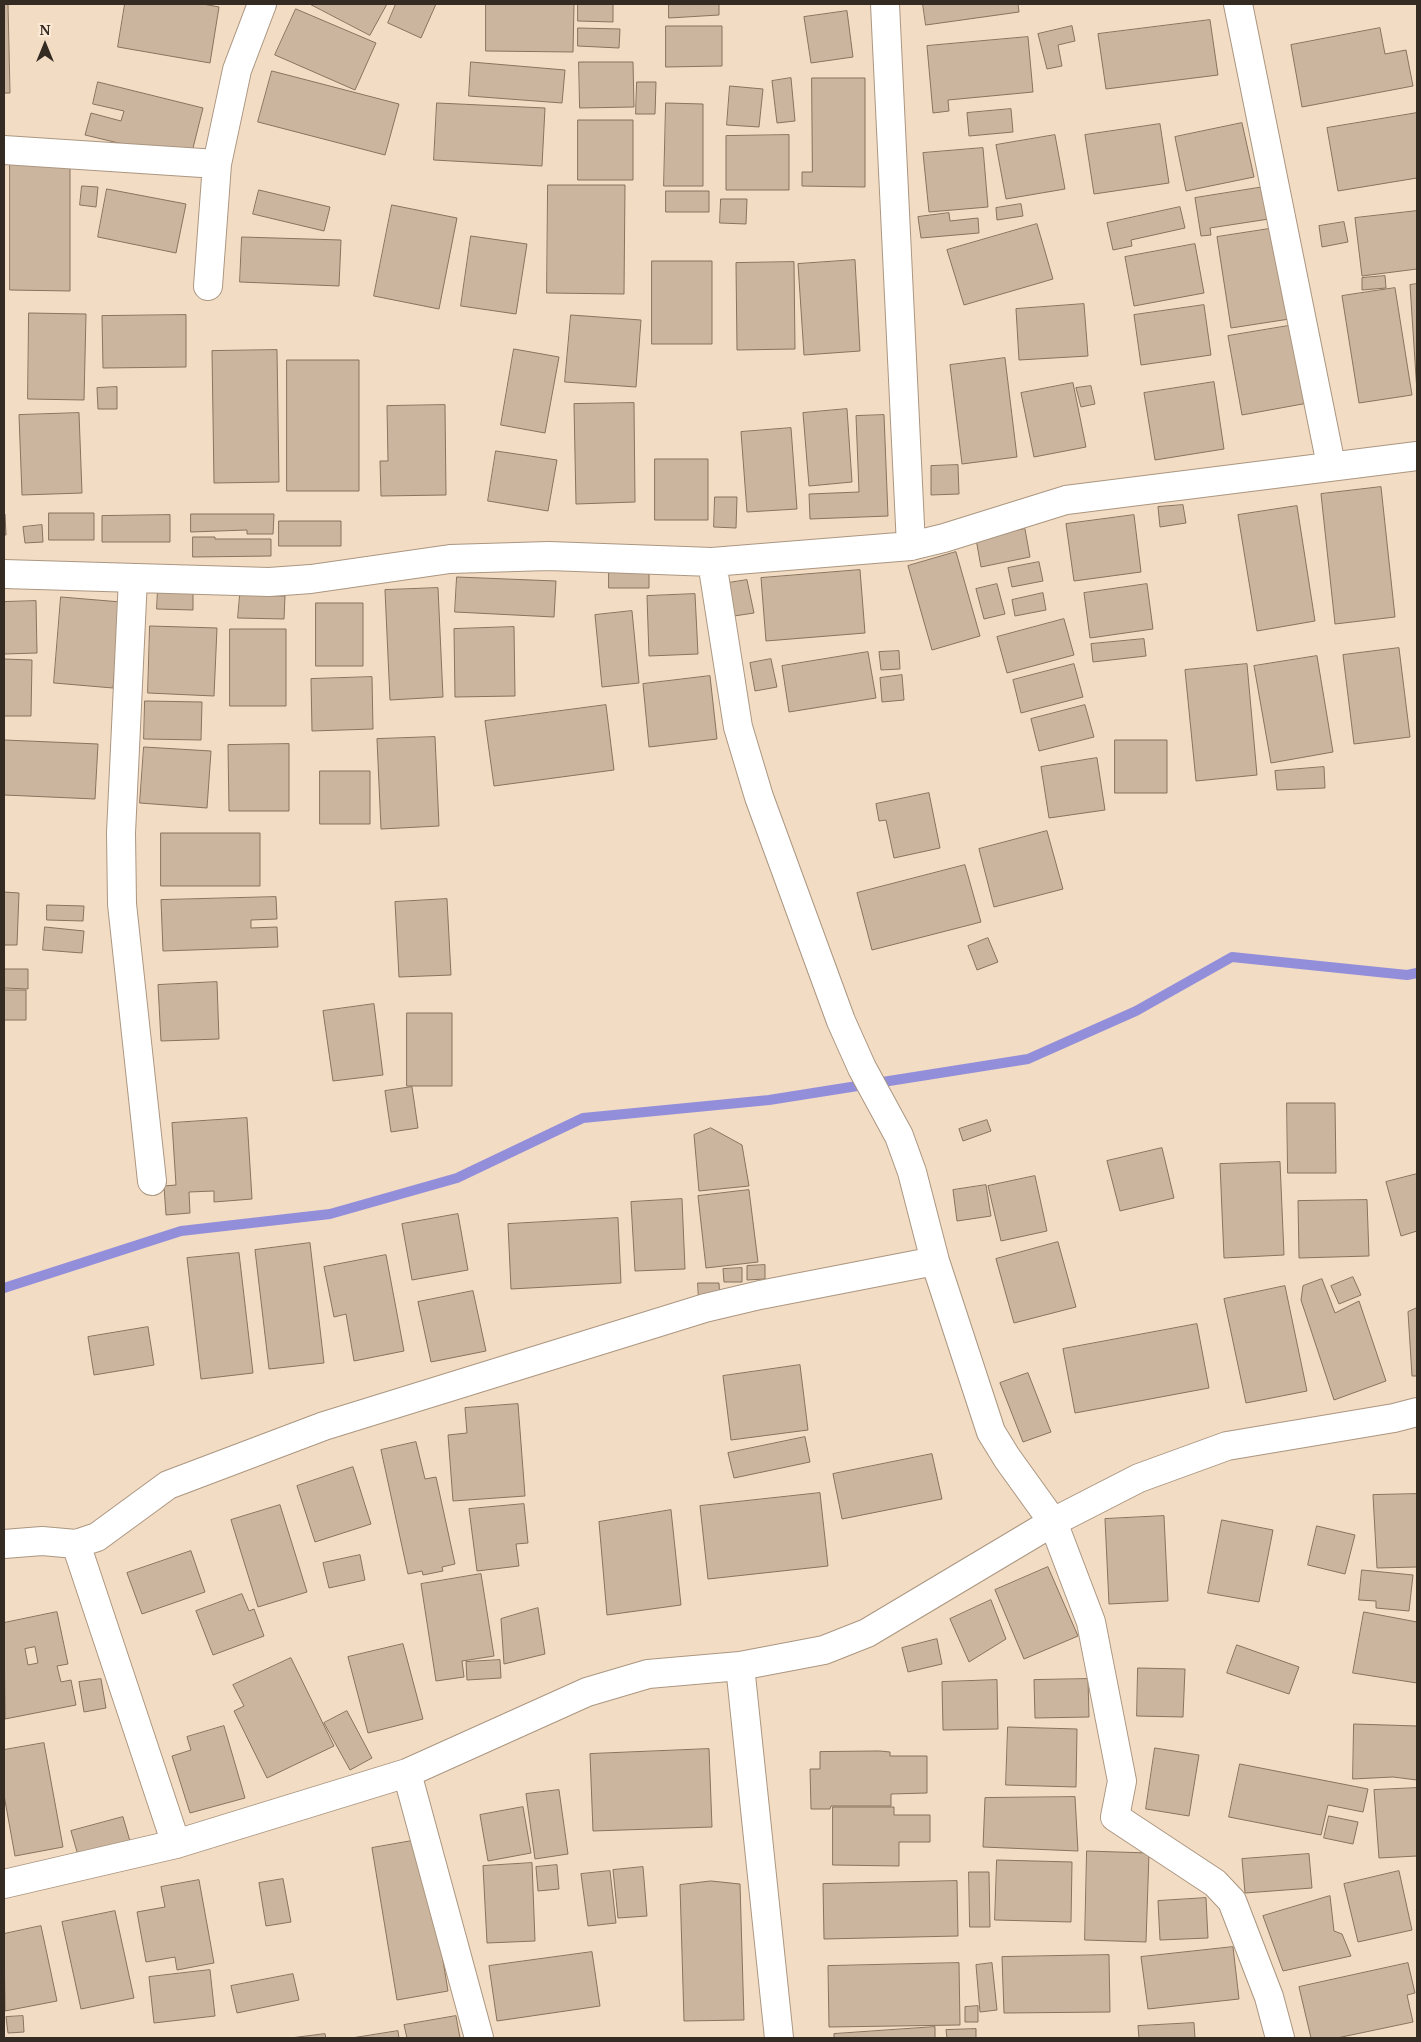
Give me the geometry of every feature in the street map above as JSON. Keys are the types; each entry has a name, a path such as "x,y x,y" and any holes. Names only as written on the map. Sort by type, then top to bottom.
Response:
{"street":[{"path":"208,286 217,164 237,70 262,4"},
{"path":"885,4 911,546"},
{"path":"1238,4 1331,465"},
{"path":"4,150 217,164"},
{"path":"4,574 286,581 450,559 539,556 712,562 911,546 944,538 1066,500 1331,465 1417,456"},
{"path":"712,562 738,727 759,797 841,1021 862,1068 899,1136 906,1154 935,1261 991,1432 1007,1458 1053,1522 1091,1622 1122,1781 1115,1817 1215,1882 1232,1901 1269,1996 1280,2038"},
{"path":"133,578 121,833 122,904 152,1181"},
{"path":"4,1544 42,1541 76,1544 97,1537 168,1485 324,1426 705,1308 760,1295 935,1261"},
{"path":"4,1884 176,1844 407,1772 587,1692 648,1674 740,1666 824,1650 867,1633 1053,1522 1139,1478 1227,1446 1394,1418 1417,1412"},
{"path":"76,1544 176,1844"},
{"path":"740,1666 779,2038"},
{"path":"407,1772 478,2038"}],"building":[{"path":"4,4 8,4 10,93 4,93"},
{"path":"125,4 203,4 219,7 210,63 118,47"},
{"path":"310,4 387,4 370,35"},
{"path":"396,4 436,4 421,38 388,23"},
{"path":"486,4 574,4 573,52 486,51"},
{"path":"578,4 613,4 613,22 578,21"},
{"path":"669,4 719,4 719,15 669,18"},
{"path":"923,4 1018,4 1019,12 926,25"},
{"path":"296,9 376,43 355,90 275,55"},
{"path":"847,11 853,57 811,63 804,17"},
{"path":"1210,20 1218,75 1106,89 1098,34"},
{"path":"666,26 722,26 722,66 666,67"},
{"path":"1072,26 1075,41 1058,45 1062,66 1047,69 1038,34"},
{"path":"578,28 620,29 619,48 578,46"},
{"path":"1380,28 1385,54 1406,50 1413,86 1302,107 1291,45"},
{"path":"1028,37 1033,92 948,100 949,111 933,113 927,46"},
{"path":"471,62 565,70 562,103 469,96"},
{"path":"579,62 633,62 634,107 580,108"},
{"path":"272,71 399,104 385,155 258,122"},
{"path":"791,78 795,121 777,123 772,81"},
{"path":"812,78 865,78 865,187 802,186 802,172 812,172"},
{"path":"98,82 203,108 190,160 85,135 91,113 121,121 124,111 93,104"},
{"path":"637,82 656,82 655,114 636,114"},
{"path":"730,86 763,89 759,127 727,125"},
{"path":"437,103 545,108 542,166 434,160"},
{"path":"666,103 703,104 703,186 664,186"},
{"path":"1011,109 1013,132 969,136 967,113"},
{"path":"1417,113 1417,178 1338,191 1327,128"},
{"path":"578,120 633,120 633,180 578,180"},
{"path":"1242,123 1254,177 1186,191 1175,137"},
{"path":"1160,124 1169,183 1094,194 1085,135"},
{"path":"789,135 789,190 726,190 726,136"},
{"path":"1055,135 1065,189 1006,199 996,145"},
{"path":"983,148 988,207 929,212 923,153"},
{"path":"10,160 70,160 70,291 10,290"},
{"path":"548,185 625,185 624,294 547,293"},
{"path":"82,186 98,187 96,207 80,205"},
{"path":"1264,187 1269,219 1210,228 1211,235 1201,236 1195,198"},
{"path":"107,189 186,204 176,253 98,237"},
{"path":"259,190 330,207 324,231 253,214"},
{"path":"666,191 709,191 709,212 666,212"},
{"path":"721,199 747,199 746,224 720,223"},
{"path":"1021,204 1023,216 997,220 996,208"},
{"path":"392,205 457,218 439,309 374,296"},
{"path":"1180,207 1185,228 1131,240 1132,246 1113,250 1107,223"},
{"path":"1417,211 1417,269 1362,276 1355,218"},
{"path":"949,213 950,221 978,218 979,233 921,238 918,217"},
{"path":"1344,222 1348,242 1322,247 1319,226"},
{"path":"1037,224 1053,279 964,305 947,250"},
{"path":"1282,227 1296,318 1231,328 1217,237"},
{"path":"471,236 527,244 516,314 461,306"},
{"path":"242,237 341,240 339,286 240,282"},
{"path":"1195,244 1204,293 1134,306 1125,257"},
{"path":"855,260 860,351 804,355 798,264"},
{"path":"652,261 712,261 712,344 652,344"},
{"path":"794,262 795,349 737,350 736,263"},
{"path":"1385,276 1386,288 1362,290 1362,278"},
{"path":"1417,284 1417,392 1410,285"},
{"path":"1395,288 1412,395 1359,403 1342,296"},
{"path":"1084,304 1088,356 1019,360 1016,309"},
{"path":"1204,305 1211,355 1141,365 1134,315"},
{"path":"29,313 86,314 84,400 28,399"},
{"path":"186,315 186,367 103,368 102,316"},
{"path":"571,315 641,320 636,387 565,382"},
{"path":"1294,325 1308,403 1242,415 1228,336"},
{"path":"514,349 559,357 545,433 501,425"},
{"path":"277,350 279,482 214,483 212,351"},
{"path":"1005,358 1017,457 962,464 950,365"},
{"path":"287,360 359,360 359,491 287,491"},
{"path":"1214,382 1224,449 1155,460 1144,393"},
{"path":"1073,383 1086,447 1034,457 1021,393"},
{"path":"1091,386 1095,404 1081,407 1076,388"},
{"path":"117,387 117,409 98,409 97,388"},
{"path":"634,403 635,502 576,504 574,404"},
{"path":"445,405 446,495 381,496 380,461 388,461 387,406"},
{"path":"847,409 852,482 809,486 803,413"},
{"path":"79,413 82,493 22,495 19,415"},
{"path":"884,415 888,516 810,519 809,494 859,492 856,416"},
{"path":"791,428 797,509 747,512 741,432"},
{"path":"496,451 557,460 548,511 488,501"},
{"path":"655,459 708,459 708,520 655,520"},
{"path":"958,465 959,494 931,495 931,466"},
{"path":"1381,487 1395,617 1335,624 1321,494"},
{"path":"715,497 737,497 736,528 714,527"},
{"path":"1183,505 1186,523 1160,527 1158,507"},
{"path":"1297,506 1315,621 1257,631 1238,515"},
{"path":"49,513 94,513 94,540 49,540"},
{"path":"5,514 6,535 4,535"},
{"path":"191,514 274,514 273,534 247,534 247,530 191,532"},
{"path":"170,515 170,542 102,542 102,516"},
{"path":"1134,515 1141,572 1074,581 1066,524"},
{"path":"279,521 341,521 341,546 279,546"},
{"path":"42,525 43,542 25,543 23,527"},
{"path":"1025,529 1030,557 981,567 976,539"},
{"path":"193,537 271,539 271,556 193,557"},
{"path":"956,552 980,636 932,650 908,566"},
{"path":"1039,562 1043,581 1012,587 1008,568"},
{"path":"609,570 649,570 649,588 609,588"},
{"path":"860,570 865,633 766,641 761,578"},
{"path":"457,577 556,581 554,617 455,612"},
{"path":"747,580 754,613 734,616 728,583"},
{"path":"997,584 1005,614 984,619 976,589"},
{"path":"1147,584 1153,629 1090,638 1084,593"},
{"path":"158,588 193,588 193,610 157,609"},
{"path":"438,588 443,697 390,700 385,590"},
{"path":"1043,593 1046,610 1015,616 1012,600"},
{"path":"695,594 698,654 649,656 647,596"},
{"path":"240,595 285,596 284,619 238,618"},
{"path":"61,597 121,602 113,688 54,683"},
{"path":"36,601 37,653 4,654 4,602"},
{"path":"316,603 363,603 363,666 316,666"},
{"path":"632,611 639,683 602,687 595,615"},
{"path":"1064,619 1074,655 1007,673 997,637"},
{"path":"150,626 217,628 214,696 148,693"},
{"path":"514,627 515,696 455,697 454,629"},
{"path":"230,629 286,629 286,706 230,706"},
{"path":"1144,639 1146,656 1093,662 1091,644"},
{"path":"1399,648 1410,737 1354,744 1343,655"},
{"path":"899,651 900,669 881,670 879,652"},
{"path":"868,652 876,698 789,712 782,666"},
{"path":"1317,656 1333,752 1271,763 1254,666"},
{"path":"4,659 32,660 31,716 4,716"},
{"path":"771,659 777,687 755,691 750,663"},
{"path":"1074,664 1083,697 1021,713 1013,680"},
{"path":"1247,664 1257,775 1196,781 1185,670"},
{"path":"902,675 904,700 882,702 880,678"},
{"path":"710,676 717,739 649,747 643,684"},
{"path":"372,677 373,729 312,731 311,679"},
{"path":"145,701 202,702 201,740 144,739"},
{"path":"606,705 614,770 494,786 485,721"},
{"path":"1085,705 1094,737 1039,751 1031,719"},
{"path":"435,737 439,826 381,829 377,739"},
{"path":"4,740 98,744 95,799 4,795"},
{"path":"1115,740 1167,740 1167,793 1115,793"},
{"path":"289,744 289,811 229,811 228,745"},
{"path":"144,747 211,751 207,808 140,803"},
{"path":"1097,758 1105,810 1049,818 1041,767"},
{"path":"1324,767 1325,788 1277,790 1275,771"},
{"path":"320,771 370,771 370,824 320,824"},
{"path":"929,793 940,848 894,858 886,820 879,821 876,804"},
{"path":"1047,831 1063,889 994,907 979,849"},
{"path":"161,833 260,833 260,886 161,886"},
{"path":"965,865 981,922 872,950 857,893"},
{"path":"4,892 19,893 17,945 4,945"},
{"path":"276,897 277,919 251,920 251,928 277,927 278,947 163,951 161,900"},
{"path":"447,899 451,975 399,977 395,902"},
{"path":"47,905 84,906 83,921 47,920"},
{"path":"45,927 84,931 82,953 43,950"},
{"path":"988,938 998,962 977,970 968,946"},
{"path":"4,969 28,969 28,989 4,988"},
{"path":"217,982 219,1039 161,1041 158,985"},
{"path":"4,990 26,990 26,1020 4,1020"},
{"path":"374,1004 383,1075 333,1081 323,1011"},
{"path":"407,1013 452,1013 452,1086 407,1086"},
{"path":"412,1087 418,1128 391,1132 385,1091"},
{"path":"1287,1103 1335,1103 1336,1173 1288,1173"},
{"path":"247,1118 252,1199 214,1202 214,1191 189,1192 190,1213 166,1215 164,1186 176,1185 172,1123"},
{"path":"987,1120 991,1131 963,1141 959,1129"},
{"path":"711,1128 742,1145 749,1186 699,1191 694,1135"},
{"path":"1162,1148 1174,1198 1120,1211 1107,1161"},
{"path":"1280,1162 1284,1255 1224,1258 1220,1164"},
{"path":"1417,1174 1417,1231 1401,1236 1386,1182"},
{"path":"1035,1176 1047,1231 1001,1241 988,1186"},
{"path":"986,1185 991,1216 957,1221 953,1190"},
{"path":"749,1190 758,1262 706,1268 698,1196"},
{"path":"682,1199 685,1269 635,1271 631,1202"},
{"path":"1367,1200 1369,1256 1299,1258 1298,1201"},
{"path":"458,1214 468,1270 412,1280 402,1224"},
{"path":"618,1218 621,1283 511,1289 508,1224"},
{"path":"1058,1242 1076,1307 1014,1323 996,1259"},
{"path":"310,1243 324,1363 269,1369 255,1250"},
{"path":"239,1253 253,1373 201,1379 187,1258"},
{"path":"386,1255 404,1351 354,1361 346,1314 334,1317 324,1267"},
{"path":"765,1265 765,1279 747,1280 747,1266"},
{"path":"742,1268 742,1282 724,1282 723,1269"},
{"path":"1353,1277 1361,1295 1339,1304 1331,1286"},
{"path":"1322,1279 1335,1313 1359,1301 1386,1381 1334,1400 1301,1300 1303,1286"},
{"path":"698,1283 719,1283 720,1301 699,1301"},
{"path":"1285,1286 1307,1391 1246,1403 1224,1299"},
{"path":"473,1291 486,1351 431,1362 418,1302"},
{"path":"1417,1308 1417,1376 1412,1376 1408,1312"},
{"path":"1197,1324 1209,1388 1075,1413 1063,1349"},
{"path":"148,1327 154,1365 94,1375 88,1337"},
{"path":"800,1365 808,1430 731,1440 723,1376"},
{"path":"1028,1373 1051,1432 1023,1442 1000,1383"},
{"path":"518,1404 525,1496 453,1501 448,1435 467,1433 465,1408"},
{"path":"805,1437 810,1462 734,1478 728,1453"},
{"path":"416,1442 425,1479 436,1477 455,1564 442,1567 443,1571 423,1575 422,1571 408,1574 381,1450"},
{"path":"932,1454 942,1499 842,1519 833,1474"},
{"path":"353,1467 371,1524 315,1542 297,1486"},
{"path":"820,1493 828,1566 708,1579 700,1506"},
{"path":"1417,1494 1417,1567 1377,1568 1373,1495"},
{"path":"524,1504 528,1543 516,1544 519,1566 477,1571 469,1509"},
{"path":"280,1505 307,1592 258,1607 231,1520"},
{"path":"671,1510 681,1605 607,1615 599,1522"},
{"path":"1164,1516 1168,1601 1109,1604 1105,1519"},
{"path":"1222,1520 1273,1530 1259,1602 1208,1593"},
{"path":"1317,1526 1355,1535 1345,1574 1308,1565"},
{"path":"191,1551 205,1592 142,1614 127,1573"},
{"path":"360,1555 365,1580 329,1588 323,1563"},
{"path":"1048,1567 1078,1636 1024,1659 995,1590"},
{"path":"1362,1570 1413,1575 1409,1611 1376,1608 1376,1601 1359,1600"},
{"path":"481,1574 494,1656 462,1661 464,1677 436,1681 421,1584"},
{"path":"242,1594 249,1611 254,1609 264,1636 213,1655 196,1611"},
{"path":"991,1600 1006,1639 969,1662 950,1619"},
{"path":"538,1608 545,1654 504,1664 501,1619"},
{"path":"57,1612 68,1664 57,1666 61,1682 71,1680 76,1705 5,1719 4,1623","holes":["35,1647 38,1663 28,1665 25,1649"]},
{"path":"1364,1612 1417,1622 1417,1683 1353,1673"},
{"path":"937,1639 942,1664 908,1672 902,1648"},
{"path":"403,1644 423,1719 368,1733 348,1657"},
{"path":"1237,1645 1299,1667 1289,1694 1227,1673"},
{"path":"291,1658 334,1746 267,1778 234,1711 244,1706 233,1685"},
{"path":"500,1660 501,1678 467,1680 466,1662"},
{"path":"1138,1668 1185,1669 1183,1717 1137,1716"},
{"path":"101,1679 106,1708 84,1712 79,1682"},
{"path":"1088,1679 1089,1717 1035,1718 1034,1680"},
{"path":"997,1680 998,1729 943,1730 942,1682"},
{"path":"347,1711 372,1758 350,1770 324,1723"},
{"path":"1354,1724 1417,1726 1417,1780 1393,1777 1353,1779"},
{"path":"224,1726 245,1798 190,1813 172,1756 191,1750 187,1737"},
{"path":"1008,1727 1077,1729 1076,1787 1006,1785"},
{"path":"44,1743 63,1847 15,1856 4,1795 4,1750"},
{"path":"1155,1748 1199,1755 1189,1816 1146,1809"},
{"path":"709,1749 712,1827 593,1831 590,1754"},
{"path":"820,1752 890,1752 890,1756 927,1756 927,1793 891,1794 891,1806 831,1806 830,1809 811,1809 810,1769 820,1769"},
{"path":"1240,1764 1368,1789 1363,1812 1328,1805 1321,1835 1229,1817"},
{"path":"1417,1788 1417,1856 1379,1858 1374,1790"},
{"path":"559,1790 568,1854 535,1859 526,1794"},
{"path":"1075,1797 1078,1851 983,1847 985,1798"},
{"path":"523,1807 531,1853 488,1861 480,1815"},
{"path":"833,1807 894,1807 894,1815 930,1815 930,1842 899,1842 899,1866 833,1865"},
{"path":"1329,1816 1358,1822 1353,1844 1324,1838"},
{"path":"123,1817 132,1848 80,1862 71,1831"},
{"path":"423,1839 448,1991 397,2000 372,1848"},
{"path":"1087,1851 1149,1853 1146,1942 1085,1940"},
{"path":"1309,1854 1312,1888 1245,1893 1242,1859"},
{"path":"997,1860 1072,1862 1071,1922 995,1920"},
{"path":"532,1863 535,1941 487,1943 483,1866"},
{"path":"557,1865 559,1889 538,1891 536,1867"},
{"path":"643,1867 647,1916 618,1918 613,1870"},
{"path":"610,1871 616,1923 588,1926 581,1874"},
{"path":"1399,1871 1412,1930 1358,1942 1344,1884"},
{"path":"969,1872 989,1872 990,1927 970,1927"},
{"path":"283,1879 291,1922 266,1926 259,1883"},
{"path":"199,1880 214,1963 177,1970 175,1957 146,1962 137,1912 165,1907 161,1887"},
{"path":"711,1881 740,1884 744,2020 684,2021 680,1885"},
{"path":"957,1881 958,1936 824,1939 823,1884"},
{"path":"1330,1896 1334,1931 1342,1934 1351,1956 1283,1971 1263,1916"},
{"path":"1206,1898 1208,1938 1160,1940 1158,1901"},
{"path":"115,1911 134,1998 81,2009 62,1922"},
{"path":"41,1926 57,2001 5,2011 4,1934"},
{"path":"1233,1947 1239,1999 1148,2009 1141,1957"},
{"path":"592,1952 600,2006 497,2021 489,1966"},
{"path":"1109,1955 1110,2012 1004,2013 1002,1957"},
{"path":"959,1963 960,2025 829,2027 828,1966"},
{"path":"992,1963 997,2010 980,2012 976,1965"},
{"path":"1408,1963 1415,1993 1407,1995 1413,2022 1337,2038 1311,2038 1299,1987"},
{"path":"210,1970 215,2016 154,2023 149,1977"},
{"path":"293,1974 299,2000 237,2013 231,1986"},
{"path":"978,2006 978,2022 965,2022 965,2007"},
{"path":"23,2016 24,2032 8,2033 6,2017"},
{"path":"456,2016 460,2038 407,2038 404,2025"},
{"path":"1194,2023 1195,2038 1139,2038 1138,2026"},
{"path":"935,2027 935,2038 834,2038 834,2034"},
{"path":"976,2029 976,2038 947,2038 946,2030"},
{"path":"398,2031 399,2038 352,2038"},
{"path":"325,2034 326,2038 291,2038"}],"waterway":[{"path":"4,1288 181,1231 330,1214 457,1178 583,1118 769,1100 1028,1059 1136,1011 1232,957 1407,975 1417,973"}]}
